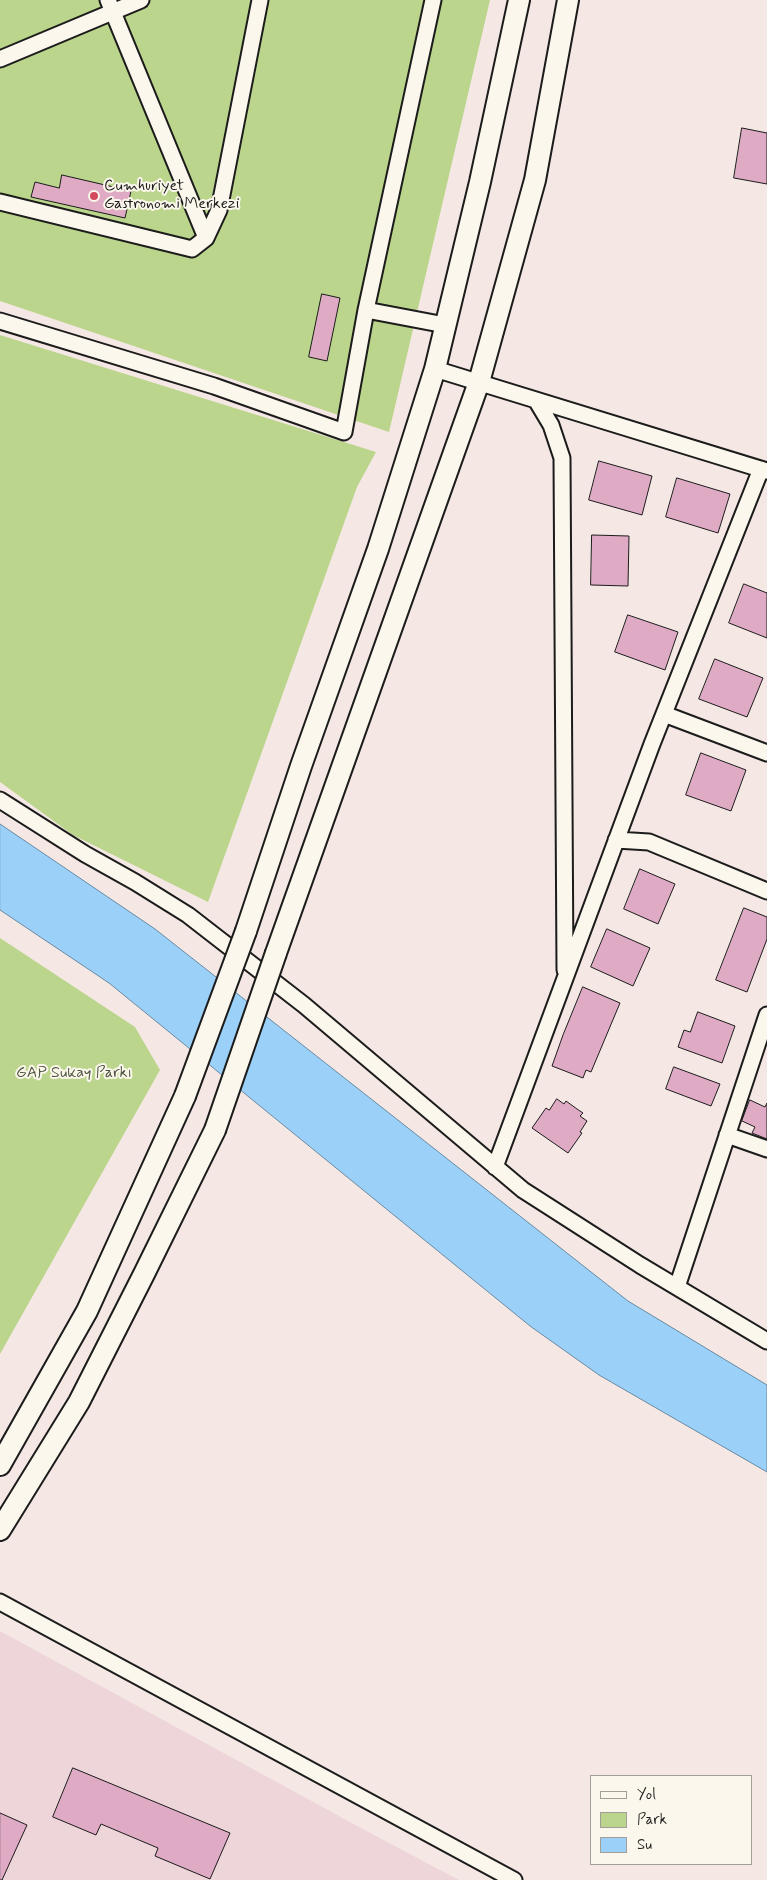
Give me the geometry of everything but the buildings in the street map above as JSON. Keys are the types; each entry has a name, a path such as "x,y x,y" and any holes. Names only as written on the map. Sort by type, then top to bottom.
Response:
{"main road":[{"path":"0,1465 87,1311 185,1096 246,931 301,766 378,549 435,369 480,182 518,0"},
{"path":"0,1530 79,1402 215,1130 479,382 535,180 568,0"}],"street":[{"path":"0,58 110,6 141,0"},
{"path":"0,202 192,249 206,238 219,210 260,0"},
{"path":"0,322 214,386 344,432 366,310 433,0"},
{"path":"110,6 206,238"},
{"path":"366,310 446,325"},
{"path":"435,369 764,470 664,714 495,1167"},
{"path":"536,400 552,425 562,458 565,979"},
{"path":"664,714 767,753"},
{"path":"0,800 85,854 188,915 304,1005 523,1190 767,1341"},
{"path":"616,840 649,842 767,891"},
{"path":"677,1287 767,1015"},
{"path":"727,1135 767,1149"},
{"path":"0,1602 514,1880"}],"shaded area":[{"path":"0,1631 361,1828 459,1880 0,1880"}],"green space":[{"path":"0,0 490,0 389,432 0,301"},
{"path":"0,335 376,452 357,487 208,902 73,835 0,782"},
{"name":"GAP Sukay Parkı","path":"0,938 135,1027 160,1070 0,1354"}],"water":[{"path":"0,824 155,929 628,1301 767,1385 767,1472 599,1375 530,1326 109,983 0,910"}],"place":[{"name":"Cumhuriyet Gastronomi Merkezi","path":"94,196"}]}
